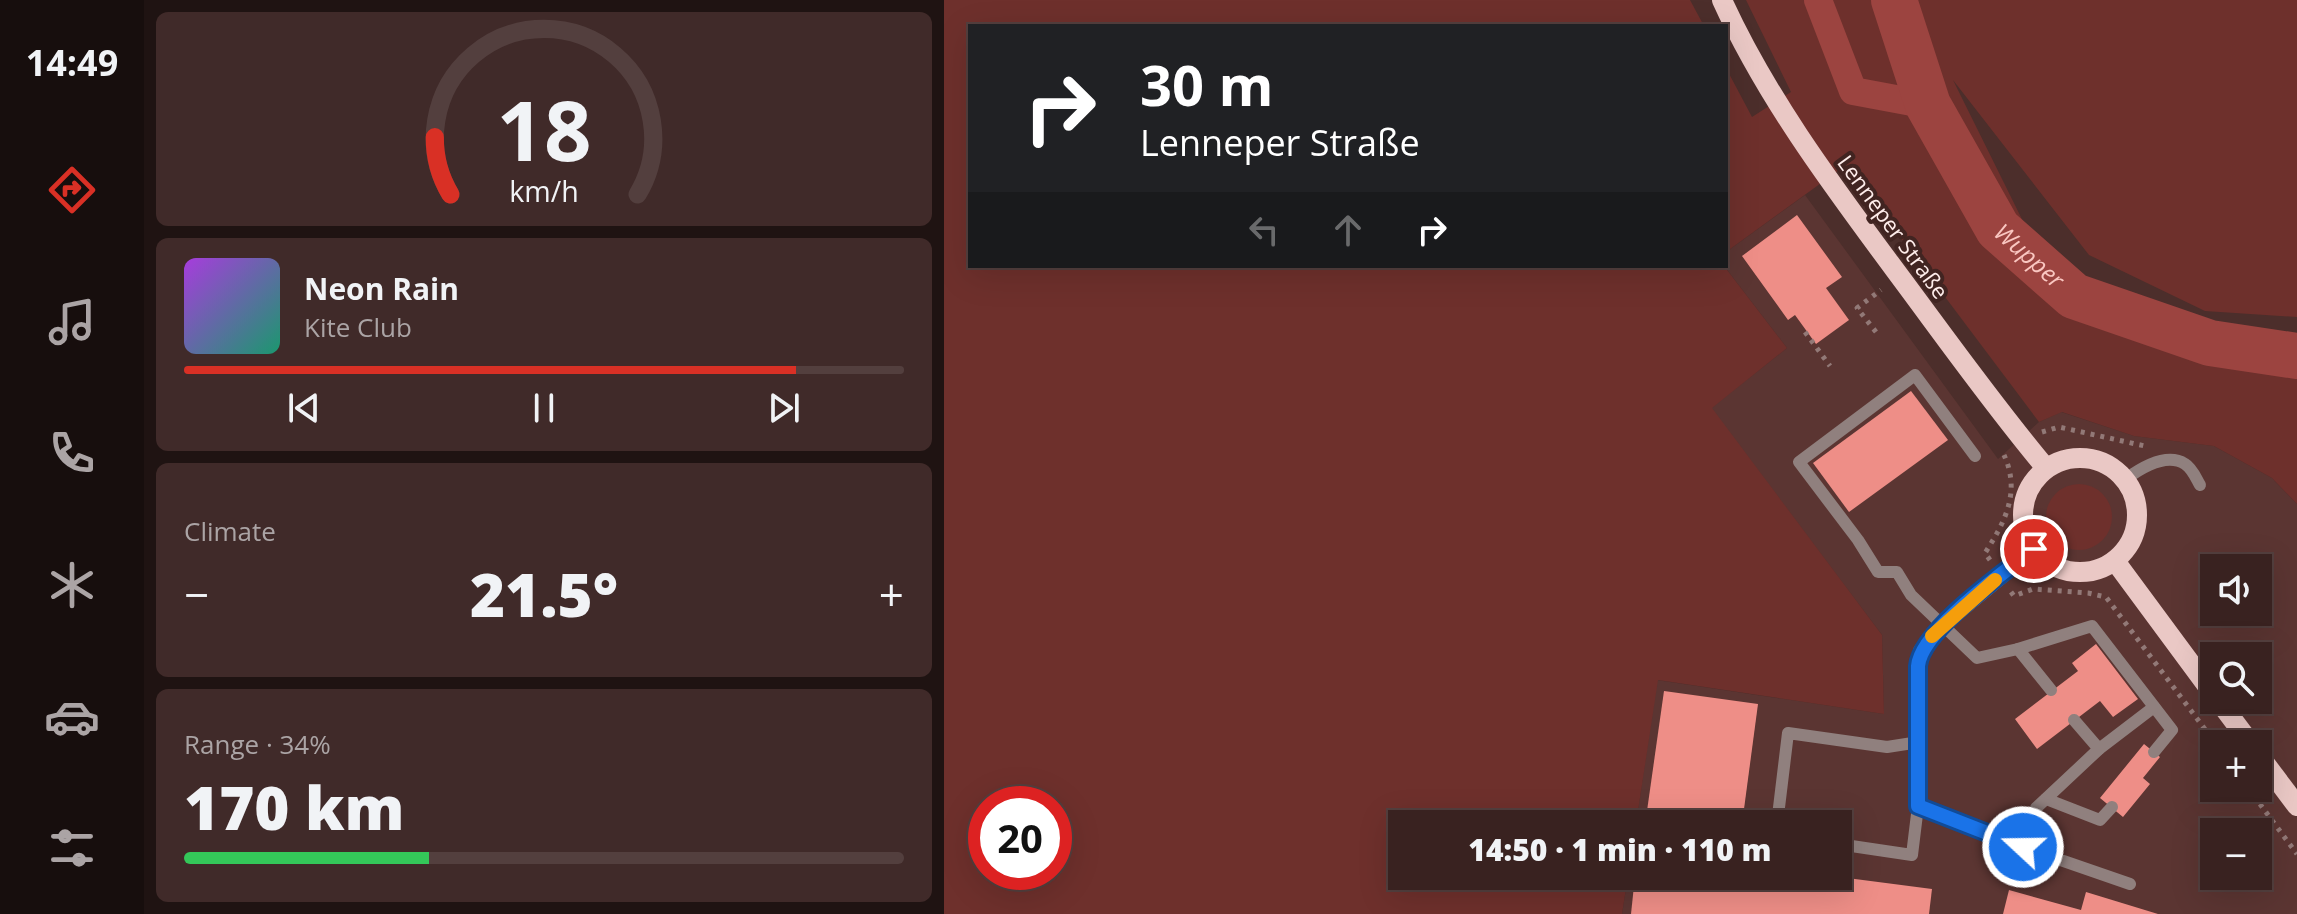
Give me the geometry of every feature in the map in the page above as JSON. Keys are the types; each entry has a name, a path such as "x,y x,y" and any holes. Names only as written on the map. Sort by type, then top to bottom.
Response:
{"main road":[{"name":"Lenneper Straße","path":"1722,0 1750,55 1821,169 2046,468"},
{"path":"2073,458 2088,458 2102,462 2126,479 2138,513 2136,532 2128,548 2115,561 2090,572 2063,571 2047,562 2034,549 2025,533 2022,515 2025,497 2033,481 2046,468 2073,458"},
{"path":"2115,561 2200,676"},
{"path":"2272,773 2297,806"}],"street":[{"path":"1918,806 1919,659 1924,647 1942,625 2034,549"}],"lane":[{"path":"1975,456 1915,375 1799,462 1858,540 1878,572 1897,572 1911,595 1977,658 2092,626 2172,730 2154,752"},
{"path":"2126,479 2159,461 2178,460 2188,465 2200,485"},
{"path":"2018,649 2051,690"},
{"path":"2023,847 2036,808 2099,749 2154,707"},
{"path":"2074,720 2099,749"},
{"path":"1779,810 1788,733 1887,747 1919,742"},
{"path":"2046,799 2100,820 2112,807"},
{"path":"1852,846 1912,855 1918,806 2130,884"}],"path":[{"path":"1876,332 1857,308 1881,290"},
{"path":"1805,332 1830,366"},
{"path":"1985,553 2002,526 2011,495 2012,476 2005,458 2024,442 2045,430 2059,427 2134,445"},
{"path":"2014,596 2033,589 2106,597 2206,730"},
{"path":"2258,802 2297,854"}],"shaded area":[{"path":"944,0 1690,0 1703,24 968,24 968,268 1726,268 1787,348 1712,408 1882,635 1884,714 1658,680 1638,810 1388,810 1388,890 1626,890 1622,914 944,914"},
{"path":"1746,0 2297,0 2297,317 2205,311 2089,255 1953,80 2066,308 2228,350 2297,355 2297,504 2272,478 2214,446 2134,436 2062,412 2039,422 1846,165 1728,251 1728,72 1752,117 1791,92"},
{"path":"1805,195 1998,459 2039,422 2061,412 2134,436 2214,446 2272,478 2297,504 2297,785 2288,794 2297,807 2297,914 1622,914 1626,890 1852,890 1852,810 1638,810 1657,680 1884,714 1882,635 1711,408 1787,348 1726,268 1728,268 1728,251"},
{"path":"2072,484 2086,484 2098,489 2107,498 2112,517 2110,530 2103,541 2086,550 2072,550 2060,545 2051,536 2046,524 2046,510 2051,498 2060,489"}],"building":[{"path":"1797,215 1842,277 1826,288 1849,320 1816,344 1795,315 1788,320 1742,256"},
{"path":"1911,391 1948,440 1849,512 1813,463"},
{"path":"2096,644 2138,699 2113,717 2100,701 2037,749 2015,719 2078,671 2072,663"},
{"path":"1664,691 1758,704 1744,810 1647,810"},
{"path":"2144,744 2160,757 2143,778 2150,784 2123,817 2100,798"},
{"path":"1852,879 1932,889 1929,914 1631,914 1634,890 1852,890"},
{"path":"2009,890 2081,910 2086,892 2158,914 2003,914"}],"waterway":[{"path":"1818,0 1853,91 1928,105"},
{"name":"Wupper","path":"1894,0 1928,105 1998,229 2074,296 2210,343 2297,356"}],"slow traffic":[{"path":"1932,636 1995,580"}],"route":[{"path":"2023,847 1918,806 1918,666 1921,651 1935,632 2034,549"}]}
